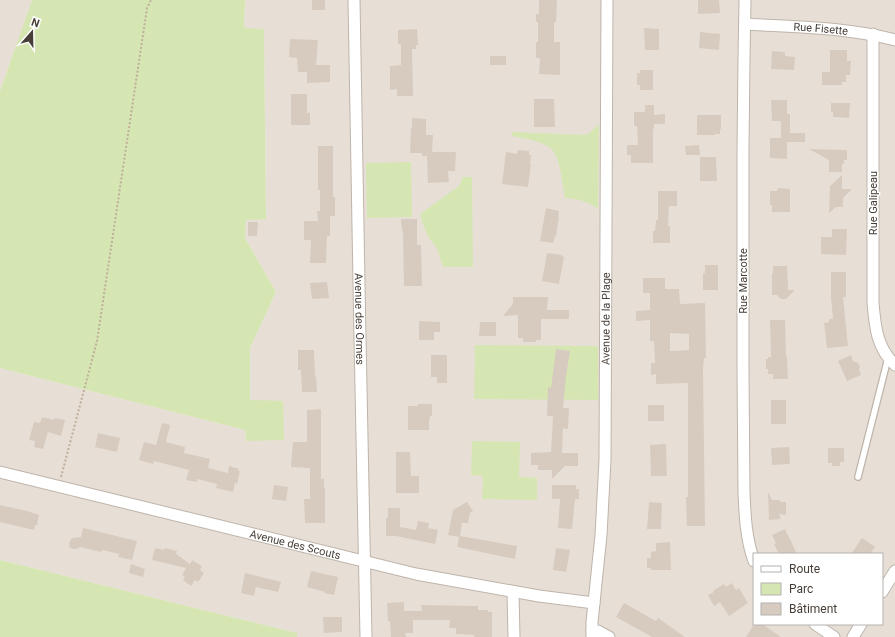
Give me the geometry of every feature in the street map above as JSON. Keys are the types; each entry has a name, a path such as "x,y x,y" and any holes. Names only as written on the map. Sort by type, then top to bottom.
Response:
{"street":[{"name":"Avenue des Ormes","path":"354,0 366,637"},
{"name":"Avenue de la Plage","path":"592,634 601,535 605,460 607,0"},
{"name":"Rue Marcotte","path":"745,0 743,158 744,493 747,532 753,558"},
{"name":"Rue Fisette","path":"745,24 840,30 872,34 895,40"},
{"name":"Rue Galipeau","path":"872,34 873,303 879,341 883,350 892,362"},
{"name":"Avenue des Scouts","path":"0,472 424,575 513,592 594,603"},
{"path":"883,590 895,571"},
{"path":"513,592 514,637"},
{"path":"816,625 834,637"},
{"path":"853,637 860,625"},
{"path":"592,634 598,631 608,637"}],"lane":[{"path":"858,476 892,362"}],"path":[{"path":"59,486 97,341 147,8 151,0"}],"shaded area":[{"path":"0,0 32,0 0,91"},
{"path":"245,0 895,0 895,637 297,637 297,633 0,560 0,368 245,430 246,441 250,401 250,348 276,292 245,238 246,220 266,218 264,29 244,29"}],"green space":[{"path":"32,0 245,0 244,28 264,29 266,219 246,220 245,238 276,292 250,348 250,400 283,401 284,440 246,441 245,430 0,368 0,91"},
{"path":"599,124 598,209 582,201 565,198 559,163 553,151 549,147 536,141 512,136 512,132 584,135 588,134"},
{"path":"411,162 412,217 367,218 366,163"},
{"path":"463,177 472,177 473,267 443,267 437,248 429,238 420,214 459,186"},
{"path":"475,345 598,346 598,400 474,399"},
{"path":"472,441 520,442 519,477 537,478 537,500 482,499 483,476 471,475"},
{"path":"0,560 297,633 297,637 0,637"}],"building":[{"path":"312,0 325,0 325,10 312,10"},
{"path":"539,0 557,0 556,22 554,22 554,42 560,42 560,75 539,74 540,58 536,58 538,22 536,22 536,14 539,14"},
{"path":"698,0 719,0 720,13 698,14"},
{"path":"644,28 659,29 659,50 645,50"},
{"path":"417,29 418,45 416,45 416,49 412,49 413,96 397,96 397,89 390,90 390,66 401,65 401,44 398,44 398,30"},
{"path":"700,32 720,34 719,50 699,48"},
{"path":"290,39 318,40 316,65 330,65 330,82 307,83 307,72 298,72 297,58 289,57"},
{"path":"830,50 847,50 847,61 851,61 850,75 846,75 846,82 842,82 842,85 822,85 822,72 830,72"},
{"path":"772,51 785,52 785,56 795,57 794,70 771,69"},
{"path":"490,56 506,56 506,65 490,65"},
{"path":"640,70 653,70 653,90 640,90 640,85 637,85 637,73 640,73"},
{"path":"291,94 307,94 307,113 310,113 310,125 291,125"},
{"path":"534,99 554,99 555,127 534,127"},
{"path":"771,100 787,100 787,114 790,114 790,133 805,133 805,142 787,142 787,159 770,158 770,138 781,138 781,121 772,121"},
{"path":"831,103 850,103 849,118 833,117 833,112 831,112"},
{"path":"645,105 654,105 654,115 665,114 665,124 654,124 653,163 631,163 631,155 627,155 627,145 638,145 637,126 634,126 634,112 645,112"},
{"path":"697,115 721,115 720,134 697,135"},
{"path":"412,118 426,119 426,135 433,135 432,152 456,152 455,171 448,171 449,182 428,183 427,156 422,156 422,153 410,153"},
{"path":"699,145 700,155 686,155 685,146"},
{"path":"318,146 333,146 333,197 335,197 335,216 330,216 330,236 327,236 326,263 310,263 311,240 304,240 304,221 318,221 317,211 320,211 320,190 318,190"},
{"path":"809,149 847,150 847,160 844,160 844,164 842,164 842,172 829,172 829,160"},
{"path":"518,150 529,151 529,155 531,155 528,187 502,184 506,152 517,154"},
{"path":"700,157 716,157 717,181 700,181"},
{"path":"842,175 842,189 852,189 843,198 843,207 836,207 829,213 830,186"},
{"path":"778,188 790,189 790,212 772,212 772,205 770,205 770,191 777,191"},
{"path":"658,191 677,191 677,206 669,206 668,226 670,226 670,243 653,243 653,231 655,231 656,220 658,220"},
{"path":"546,208 559,211 556,236 553,243 540,241"},
{"path":"401,219 417,219 417,245 421,245 422,286 404,286 403,231"},
{"path":"248,222 258,222 257,236 248,236"},
{"path":"832,229 847,229 846,255 821,254 821,237 832,237"},
{"path":"547,253 562,255 561,256 564,257 559,284 542,281"},
{"path":"705,265 718,265 718,290 703,290 703,273 705,273"},
{"path":"773,266 787,266 788,290 795,290 786,299 781,299 777,295 772,295"},
{"path":"831,272 846,272 846,297 843,297 848,346 827,348 824,323 829,322 829,319 833,319"},
{"path":"643,278 665,278 665,289 679,289 680,304 705,303 706,358 704,358 703,369 705,526 687,526 686,497 688,497 688,383 656,384 656,374 651,375 651,363 655,363 654,341 650,341 650,320 636,321 636,311 650,310 650,293 643,293","holes":["670,333 689,334 689,350 670,351"]},
{"path":"327,282 329,298 312,299 310,283"},
{"path":"513,297 548,297 547,310 569,310 569,319 541,319 541,340 536,340 536,342 523,342 523,338 518,338 518,315 503,316 513,304"},
{"path":"770,320 785,320 788,379 773,379 773,374 768,374 768,369 766,369 766,359 771,357"},
{"path":"419,321 440,322 440,332 434,332 434,340 419,340"},
{"path":"480,322 496,322 496,336 479,336"},
{"path":"556,349 570,351 563,408 569,408 568,429 563,428 562,453 578,453 578,466 565,466 552,479 552,470 538,470 538,465 531,465 531,453 551,452 553,416 547,416 548,387 551,388"},
{"path":"298,350 314,350 317,392 302,392 301,370 298,370"},
{"path":"431,355 447,355 447,383 437,383 437,377 431,377"},
{"path":"851,355 853,361 858,363 860,367 859,369 861,375 847,381 838,361"},
{"path":"771,400 786,400 786,424 771,424"},
{"path":"418,404 432,404 432,416 430,416 429,419 429,430 408,430 408,406 418,406"},
{"path":"648,405 664,405 664,421 648,421"},
{"path":"321,409 321,479 324,479 325,488 325,523 305,523 304,499 310,499 310,468 291,467 293,442 307,442 307,410"},
{"path":"42,417 54,420 54,418 65,420 61,436 48,432 43,449 34,447 35,441 29,440 34,422 40,423"},
{"path":"162,423 170,425 166,442 185,447 184,453 210,459 208,468 228,473 229,466 239,469 238,471 240,471 237,484 235,483 233,492 216,488 217,484 197,479 197,482 186,480 189,470 154,461 153,464 139,460 144,442 156,445"},
{"path":"98,433 120,438 117,452 95,447"},
{"path":"666,444 667,476 651,476 650,445"},
{"path":"789,447 790,464 772,465 771,448"},
{"path":"828,448 844,448 844,462 840,462 840,466 832,466 832,463 828,463"},
{"path":"396,452 410,452 411,476 419,476 419,493 396,493"},
{"path":"274,485 288,487 286,501 272,499"},
{"path":"552,485 576,485 576,489 579,489 579,499 575,499 572,529 558,528 560,499 552,499"},
{"path":"768,492 772,500 786,502 786,515 779,514 781,519 769,520"},
{"path":"467,502 473,511 470,513 468,523 462,523 460,536 517,546 515,559 457,547 459,537 448,535 453,510"},
{"path":"649,502 662,503 661,529 647,529"},
{"path":"0,505 39,515 37,525 35,525 34,530 0,522"},
{"path":"388,508 400,508 400,527 416,530 418,521 429,523 428,528 438,530 435,544 396,536 386,536 386,518 388,518"},
{"path":"83,528 137,541 132,560 118,557 119,554 102,550 101,552 80,547 77,549 70,548 70,540 81,537"},
{"path":"785,529 797,553 778,553 772,535"},
{"path":"862,538 875,547 871,553 852,553"},
{"path":"670,542 671,570 651,570 651,568 647,568 647,558 651,558 651,552 656,551 656,543"},
{"path":"155,548 164,550 165,548 177,551 176,554 190,564 192,560 202,566 200,570 204,573 198,582 195,580 191,586 183,580 185,577 182,575 186,568 152,560"},
{"path":"556,548 570,550 566,572 553,570"},
{"path":"131,564 145,569 143,577 129,573"},
{"path":"311,571 338,577 334,595 307,587"},
{"path":"245,573 281,582 278,592 256,587 254,596 241,593"},
{"path":"732,583 736,590 739,588 748,603 729,616 720,602 714,606 708,595 724,584 726,587"},
{"path":"404,602 404,611 422,611 421,605 478,606 478,610 488,610 488,612 492,612 492,637 474,637 474,635 456,634 456,628 449,628 450,620 413,620 413,633 405,633 406,637 391,637 387,603"},
{"path":"624,603 656,621 658,618 685,637 652,637 616,617"},
{"path":"323,617 342,617 342,632 324,633"},
{"path":"753,625 763,625 781,637 746,637"}]}
